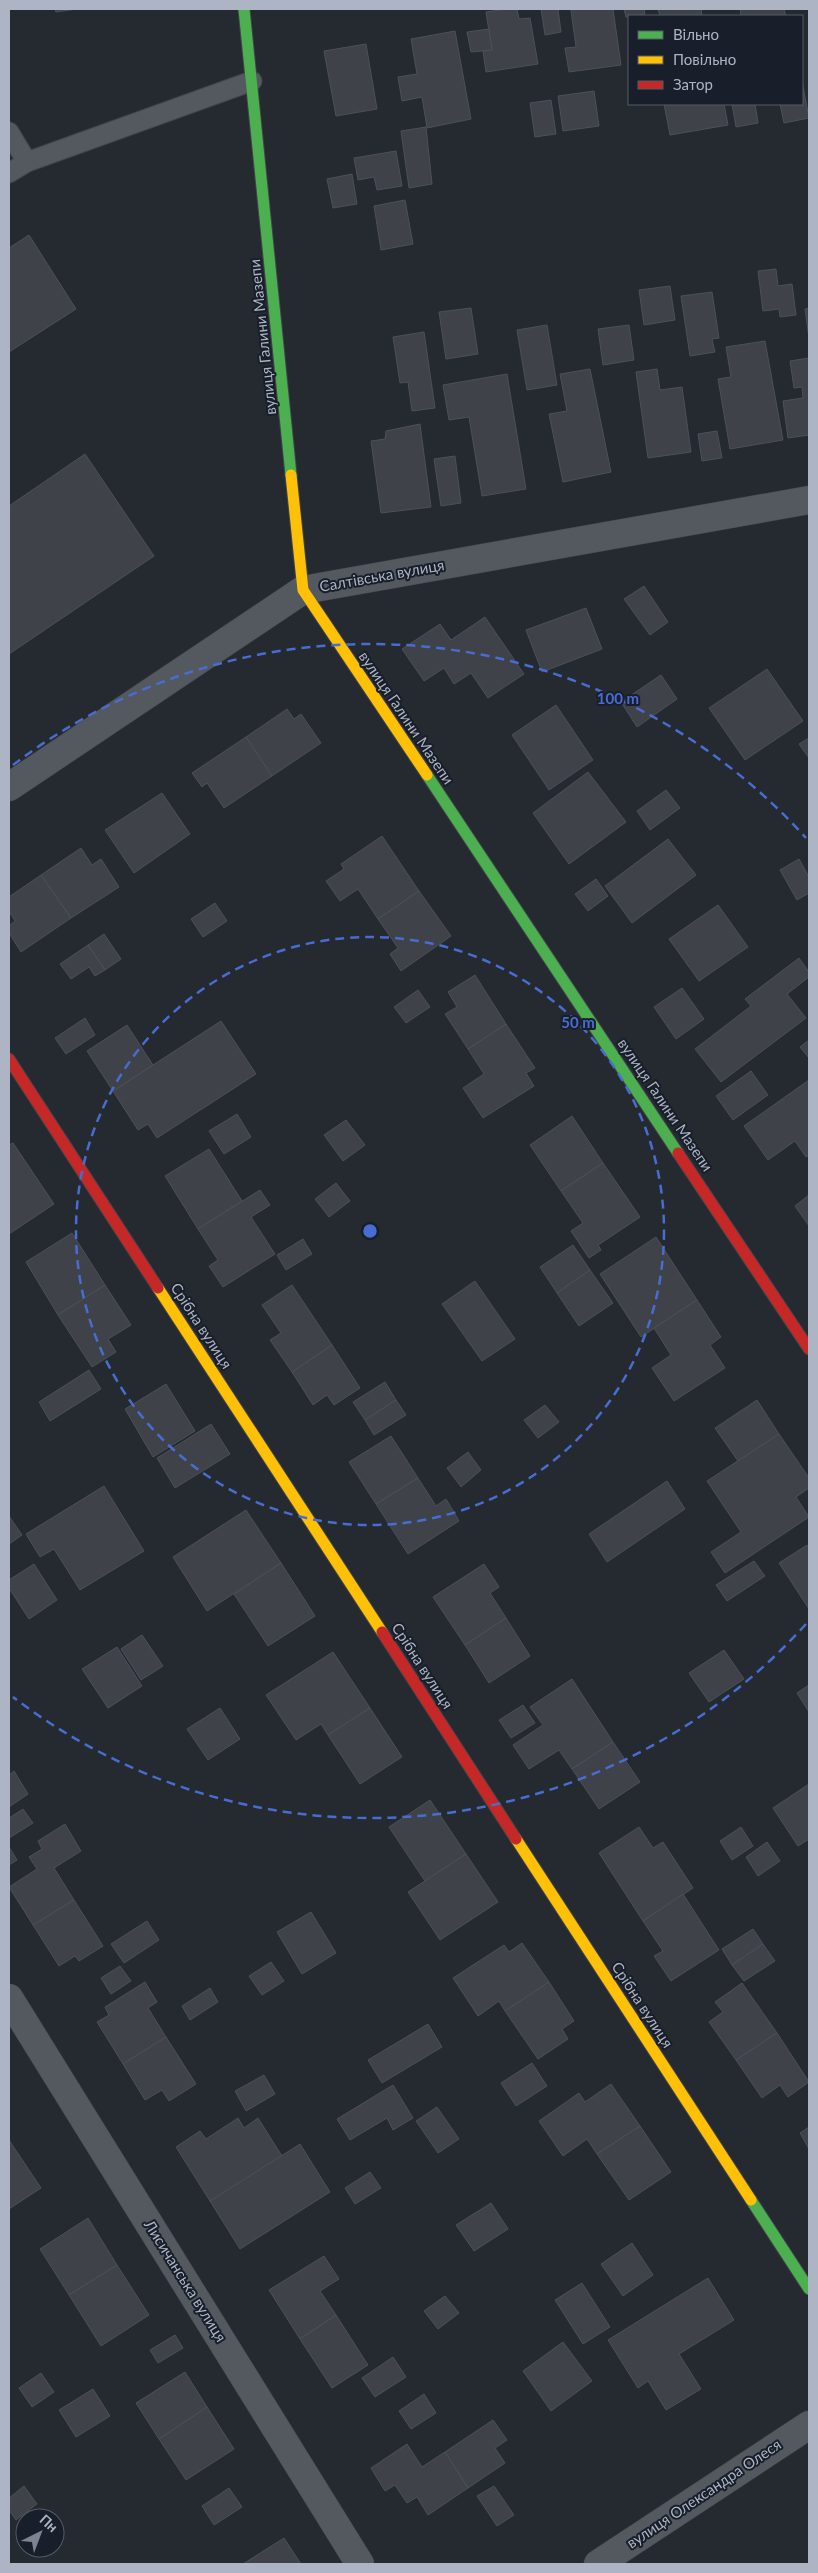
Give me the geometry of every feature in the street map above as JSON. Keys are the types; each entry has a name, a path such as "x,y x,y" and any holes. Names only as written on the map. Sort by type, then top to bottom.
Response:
{"street":[{"name":"вулиця Галини Мазепи","path":"244,9 303,590 809,1349"},
{"name":"Салтівська вулиця","path":"9,787 303,590 809,500"},
{"name":"Срібна вулиця","path":"9,1059 809,2289"},
{"name":"Лисичанська вулиця","path":"9,1998 360,2564"},
{"name":"вулиця Олександра Олеся","path":"598,2564 809,2425"}],"lane":[{"path":"9,173 27,162 252,81"},
{"path":"9,132 27,162"}],"building":[{"path":"55,9 77,9 56,12"},
{"path":"517,9 519,19 530,18 538,64 486,72 483,51 492,50 486,12"},
{"path":"541,9 558,9 561,32 545,35"},
{"path":"613,9 621,65 569,72 565,48 576,47 571,10"},
{"path":"624,9 644,9 645,14 628,15 626,17"},
{"path":"658,9 701,9 702,15 660,15"},
{"path":"740,9 784,9 786,15 741,15"},
{"path":"489,29 492,50 471,52 467,32"},
{"path":"455,31 471,119 427,128 422,97 402,101 398,77 417,74 411,39"},
{"path":"366,44 377,109 336,116 324,51"},
{"path":"803,86 809,118 784,123 780,105 803,105"},
{"path":"594,91 599,126 563,131 558,96"},
{"path":"551,100 556,134 535,137 530,103"},
{"path":"664,105 724,105 728,125 670,135"},
{"path":"732,105 755,105 758,123 736,127"},
{"path":"426,127 432,184 409,188 401,131"},
{"path":"396,151 402,186 377,190 374,177 358,180 354,158"},
{"path":"352,174 357,204 333,208 327,179"},
{"path":"405,200 413,244 381,250 374,206"},
{"path":"29,235 76,309 9,352 9,248"},
{"path":"776,269 778,286 792,284 796,315 780,317 779,309 763,311 758,271"},
{"path":"670,286 675,320 644,325 639,290"},
{"path":"712,292 719,338 712,339 715,352 690,356 681,296"},
{"path":"471,308 478,354 446,359 439,312"},
{"path":"809,308 809,338 805,309"},
{"path":"547,325 557,385 527,390 517,330"},
{"path":"629,325 634,360 603,365 598,329"},
{"path":"424,332 435,408 412,411 408,382 400,383 393,337"},
{"path":"765,341 783,440 730,449 718,379 731,377 726,347"},
{"path":"809,358 809,435 788,438 783,401 803,398 802,387 794,388 790,361"},
{"path":"590,369 611,472 563,482 549,414 567,411 560,374"},
{"path":"657,369 660,390 682,387 691,452 648,458 636,372"},
{"path":"507,374 526,489 482,496 469,417 449,420 443,385"},
{"path":"420,424 431,507 381,513 371,441 385,439 386,431"},
{"path":"717,431 722,458 702,461 698,434"},
{"path":"85,454 154,556 9,654 9,506"},
{"path":"455,456 461,503 441,506 434,459"},
{"path":"644,586 668,622 650,635 624,599"},
{"path":"586,608 602,649 542,672 526,630"},
{"path":"485,617 524,674 488,698 471,673 454,684 444,668 424,681 402,649 440,624 451,640"},
{"path":"767,669 803,721 745,760 709,708"},
{"path":"661,675 677,699 637,727 621,702"},
{"path":"556,705 593,760 549,790 512,735"},
{"path":"287,709 294,719 301,714 321,743 272,776 246,737"},
{"path":"246,737 272,776 224,808 207,783 202,787 192,773"},
{"path":"809,738 809,758 799,744"},
{"path":"588,772 626,822 569,864 533,813"},
{"path":"666,790 680,808 650,830 637,811"},
{"path":"162,793 190,834 134,873 105,830"},
{"path":"382,836 419,891 378,919 358,889 340,901 326,881 344,869 341,864"},
{"path":"668,839 696,875 632,923 605,886"},
{"path":"81,848 92,865 101,859 119,887 71,918 41,875"},
{"path":"799,859 809,877 809,893 797,900 780,870"},
{"path":"41,875 71,918 21,952 9,933 9,926 15,921 9,911 9,897"},
{"path":"596,879 608,896 588,911 575,894"},
{"path":"419,891 451,936 401,971 390,954 398,948 378,919"},
{"path":"215,903 227,921 203,937 191,919"},
{"path":"718,905 748,947 699,981 669,939"},
{"path":"104,934 121,959 105,970 88,945"},
{"path":"88,945 105,970 95,976 89,967 71,979 60,964"},
{"path":"799,958 809,972 809,977 787,994 806,1018 721,1082 695,1049 751,1006 745,999"},
{"path":"475,975 506,1024 468,1049 445,1014 457,1007 448,992"},
{"path":"682,988 704,1019 676,1039 654,1007"},
{"path":"418,990 430,1007 406,1023 394,1007"},
{"path":"85,1018 95,1035 66,1054 55,1038"},
{"path":"221,1021 256,1074 157,1138 148,1124 138,1130 113,1091"},
{"path":"506,1024 535,1068 526,1073 534,1086 483,1118 463,1088 484,1074 468,1049"},
{"path":"127,1025 153,1065 113,1091 87,1051"},
{"path":"809,1040 809,1058 800,1047"},
{"path":"751,1071 768,1095 733,1120 716,1096"},
{"path":"809,1080 809,1155 806,1157 795,1141 768,1160 744,1126"},
{"path":"237,1114 251,1137 224,1154 209,1131"},
{"path":"572,1116 603,1163 561,1191 530,1145"},
{"path":"346,1120 365,1145 343,1161 324,1135"},
{"path":"13,1143 54,1204 9,1234 9,1145"},
{"path":"209,1149 242,1201 198,1229 165,1176"},
{"path":"603,1163 640,1217 598,1245 601,1250 589,1258 571,1231 583,1223 561,1191"},
{"path":"336,1183 350,1201 329,1217 315,1199"},
{"path":"260,1190 270,1205 251,1217 275,1254 223,1287 209,1266 218,1260 198,1229"},
{"path":"809,1195 809,1226 795,1206"},
{"path":"72,1233 105,1285 58,1315 26,1262"},
{"path":"656,1237 697,1300 641,1337 600,1274"},
{"path":"303,1239 312,1254 286,1270 277,1255"},
{"path":"573,1245 590,1270 557,1293 540,1267"},
{"path":"590,1270 613,1303 579,1326 557,1293"},
{"path":"475,1281 515,1339 482,1361 442,1304"},
{"path":"105,1285 131,1325 108,1339 116,1352 92,1367 58,1315"},
{"path":"292,1285 332,1345 292,1372 270,1340 281,1333 262,1305"},
{"path":"697,1300 721,1337 710,1345 725,1368 674,1401 652,1368 671,1355 654,1328"},
{"path":"332,1345 360,1388 334,1405 327,1395 313,1405 292,1372"},
{"path":"89,1370 101,1389 50,1421 39,1402"},
{"path":"385,1382 396,1400 365,1420 353,1402"},
{"path":"166,1384 195,1431 153,1457 125,1409"},
{"path":"396,1400 406,1415 374,1435 365,1420"},
{"path":"757,1400 779,1434 738,1461 715,1428"},
{"path":"545,1405 559,1422 538,1438 524,1420"},
{"path":"211,1424 230,1454 175,1488 157,1458"},
{"path":"779,1434 809,1478 809,1488 796,1497 809,1517 725,1573 711,1552 741,1532 707,1481"},
{"path":"391,1436 418,1478 376,1504 349,1462"},
{"path":"468,1452 481,1470 461,1487 447,1468"},
{"path":"418,1478 436,1506 446,1499 459,1521 408,1554 376,1504"},
{"path":"667,1481 685,1509 607,1562 589,1534"},
{"path":"104,1486 144,1551 80,1590 54,1549 40,1557 26,1534"},
{"path":"246,1510 281,1563 207,1611 173,1557"},
{"path":"9,1516 22,1535 9,1544"},
{"path":"807,1545 809,1548 809,1609 779,1563"},
{"path":"754,1561 765,1576 727,1601 716,1585"},
{"path":"281,1563 315,1616 268,1646 234,1594"},
{"path":"34,1564 57,1600 29,1619 9,1588 9,1580"},
{"path":"484,1564 499,1587 490,1593 506,1618 465,1645 433,1597"},
{"path":"506,1618 530,1656 489,1683 465,1645"},
{"path":"142,1635 163,1666 141,1680 121,1649"},
{"path":"117,1647 142,1686 108,1708 82,1669"},
{"path":"724,1650 744,1679 709,1702 689,1673"},
{"path":"333,1652 370,1708 328,1735 321,1724 296,1740 266,1695"},
{"path":"572,1679 613,1742 572,1769 559,1750 529,1769 513,1745 543,1725 530,1707"},
{"path":"809,1685 809,1712 797,1693"},
{"path":"523,1705 535,1723 511,1738 499,1720"},
{"path":"220,1708 240,1739 208,1760 187,1729"},
{"path":"370,1708 402,1757 360,1784 328,1735"},
{"path":"613,1742 640,1782 599,1809 572,1769"},
{"path":"14,1771 28,1794 9,1807 9,1775"},
{"path":"809,1784 809,1839 798,1846 773,1808"},
{"path":"430,1800 466,1854 425,1881 389,1827"},
{"path":"23,1809 33,1823 9,1838 9,1818"},
{"path":"65,1824 81,1851 54,1868 74,1900 33,1925 9,1887 37,1869 29,1857 42,1849 38,1841"},
{"path":"639,1827 653,1848 663,1842 693,1888 643,1921 599,1853"},
{"path":"741,1827 753,1846 732,1860 720,1841"},
{"path":"767,1842 780,1861 758,1876 746,1857"},
{"path":"9,1847 17,1860 9,1865"},
{"path":"466,1854 498,1902 440,1940 408,1892"},
{"path":"683,1894 719,1950 671,1981 654,1956 663,1951 643,1921"},
{"path":"74,1900 103,1946 79,1961 75,1956 59,1966 33,1925"},
{"path":"311,1912 336,1953 302,1974 277,1932"},
{"path":"147,1921 159,1940 124,1963 111,1944"},
{"path":"753,1929 763,1944 732,1965 722,1949"},
{"path":"522,1943 549,1982 505,2011 499,2001 478,2016 453,1978 504,1945 509,1952"},
{"path":"763,1944 775,1961 744,1981 732,1965"},
{"path":"271,1962 284,1981 262,1995 249,1976"},
{"path":"120,1966 131,1981 111,1994 101,1978"},
{"path":"145,1982 157,2002 148,2008 166,2037 123,2064 97,2022 109,2015 105,2007"},
{"path":"549,1982 574,2021 562,2029 568,2039 538,2059 505,2011"},
{"path":"742,1983 777,2033 736,2060 709,2022 723,2012 715,2002"},
{"path":"210,1988 218,2002 190,2020 182,2006"},
{"path":"428,2024 442,2047 382,2083 368,2060"},
{"path":"777,2033 809,2082 788,2097 780,2085 762,2098 736,2060"},
{"path":"166,2037 196,2084 169,2101 162,2090 145,2100 123,2064"},
{"path":"532,2063 547,2086 516,2106 501,2083"},
{"path":"264,2075 275,2094 246,2111 235,2091"},
{"path":"611,2084 640,2126 597,2154 587,2139 563,2156 539,2121 579,2093 585,2102"},
{"path":"393,2085 413,2118 393,2130 387,2118 350,2140 337,2119"},
{"path":"437,2107 459,2139 438,2153 416,2121"},
{"path":"238,2118 244,2128 258,2118 282,2156 210,2201 176,2147 200,2131 206,2139"},
{"path":"640,2126 671,2172 629,2200 597,2154"},
{"path":"809,2127 809,2149 800,2133"},
{"path":"9,2140 41,2188 9,2209"},
{"path":"300,2144 330,2192 240,2249 210,2201"},
{"path":"370,2172 381,2188 355,2204 345,2188"},
{"path":"491,2203 508,2229 474,2251 456,2225"},
{"path":"88,2218 117,2265 69,2295 40,2249"},
{"path":"632,2243 653,2275 623,2296 601,2264"},
{"path":"324,2256 339,2279 320,2291 336,2315 300,2339 269,2290"},
{"path":"117,2265 149,2315 101,2346 69,2295"},
{"path":"708,2278 734,2320 679,2354 701,2389 666,2410 648,2381 638,2388 608,2340"},
{"path":"582,2283 610,2327 583,2344 555,2300"},
{"path":"445,2296 459,2313 438,2329 424,2311"},
{"path":"336,2315 368,2365 332,2388 300,2339"},
{"path":"175,2335 183,2348 158,2363 150,2350"},
{"path":"563,2342 592,2381 551,2411 523,2371"},
{"path":"393,2357 406,2377 375,2397 362,2378"},
{"path":"185,2372 207,2407 159,2439 136,2403"},
{"path":"41,2373 54,2392 32,2407 19,2388"},
{"path":"93,2389 110,2416 76,2437 59,2410"},
{"path":"424,2394 436,2413 411,2429 399,2411"},
{"path":"207,2407 234,2449 186,2480 159,2439"},
{"path":"493,2420 507,2440 495,2448 505,2463 468,2488 445,2452"},
{"path":"407,2444 422,2467 445,2452 468,2488 428,2515 417,2497 407,2503 395,2485 385,2491 371,2468"},
{"path":"24,2486 37,2504 32,2508 15,2508 15,2519 9,2510 9,2498"},
{"path":"494,2486 514,2515 497,2526 477,2496"},
{"path":"229,2488 242,2507 214,2525 202,2506"},
{"path":"284,2538 301,2564 243,2564"}],"traffic: fast":[{"path":"244,9 291,475"},
{"path":"427,775 678,1153"},
{"path":"751,2200 809,2289"}],"traffic: slow":[{"path":"291,475 303,590 427,775"},
{"path":"158,1288 382,1632"},
{"path":"516,1839 751,2200"}],"traffic: jam":[{"path":"9,1059 158,1288"},
{"path":"678,1153 809,1349"},
{"path":"382,1632 516,1839"}]}
